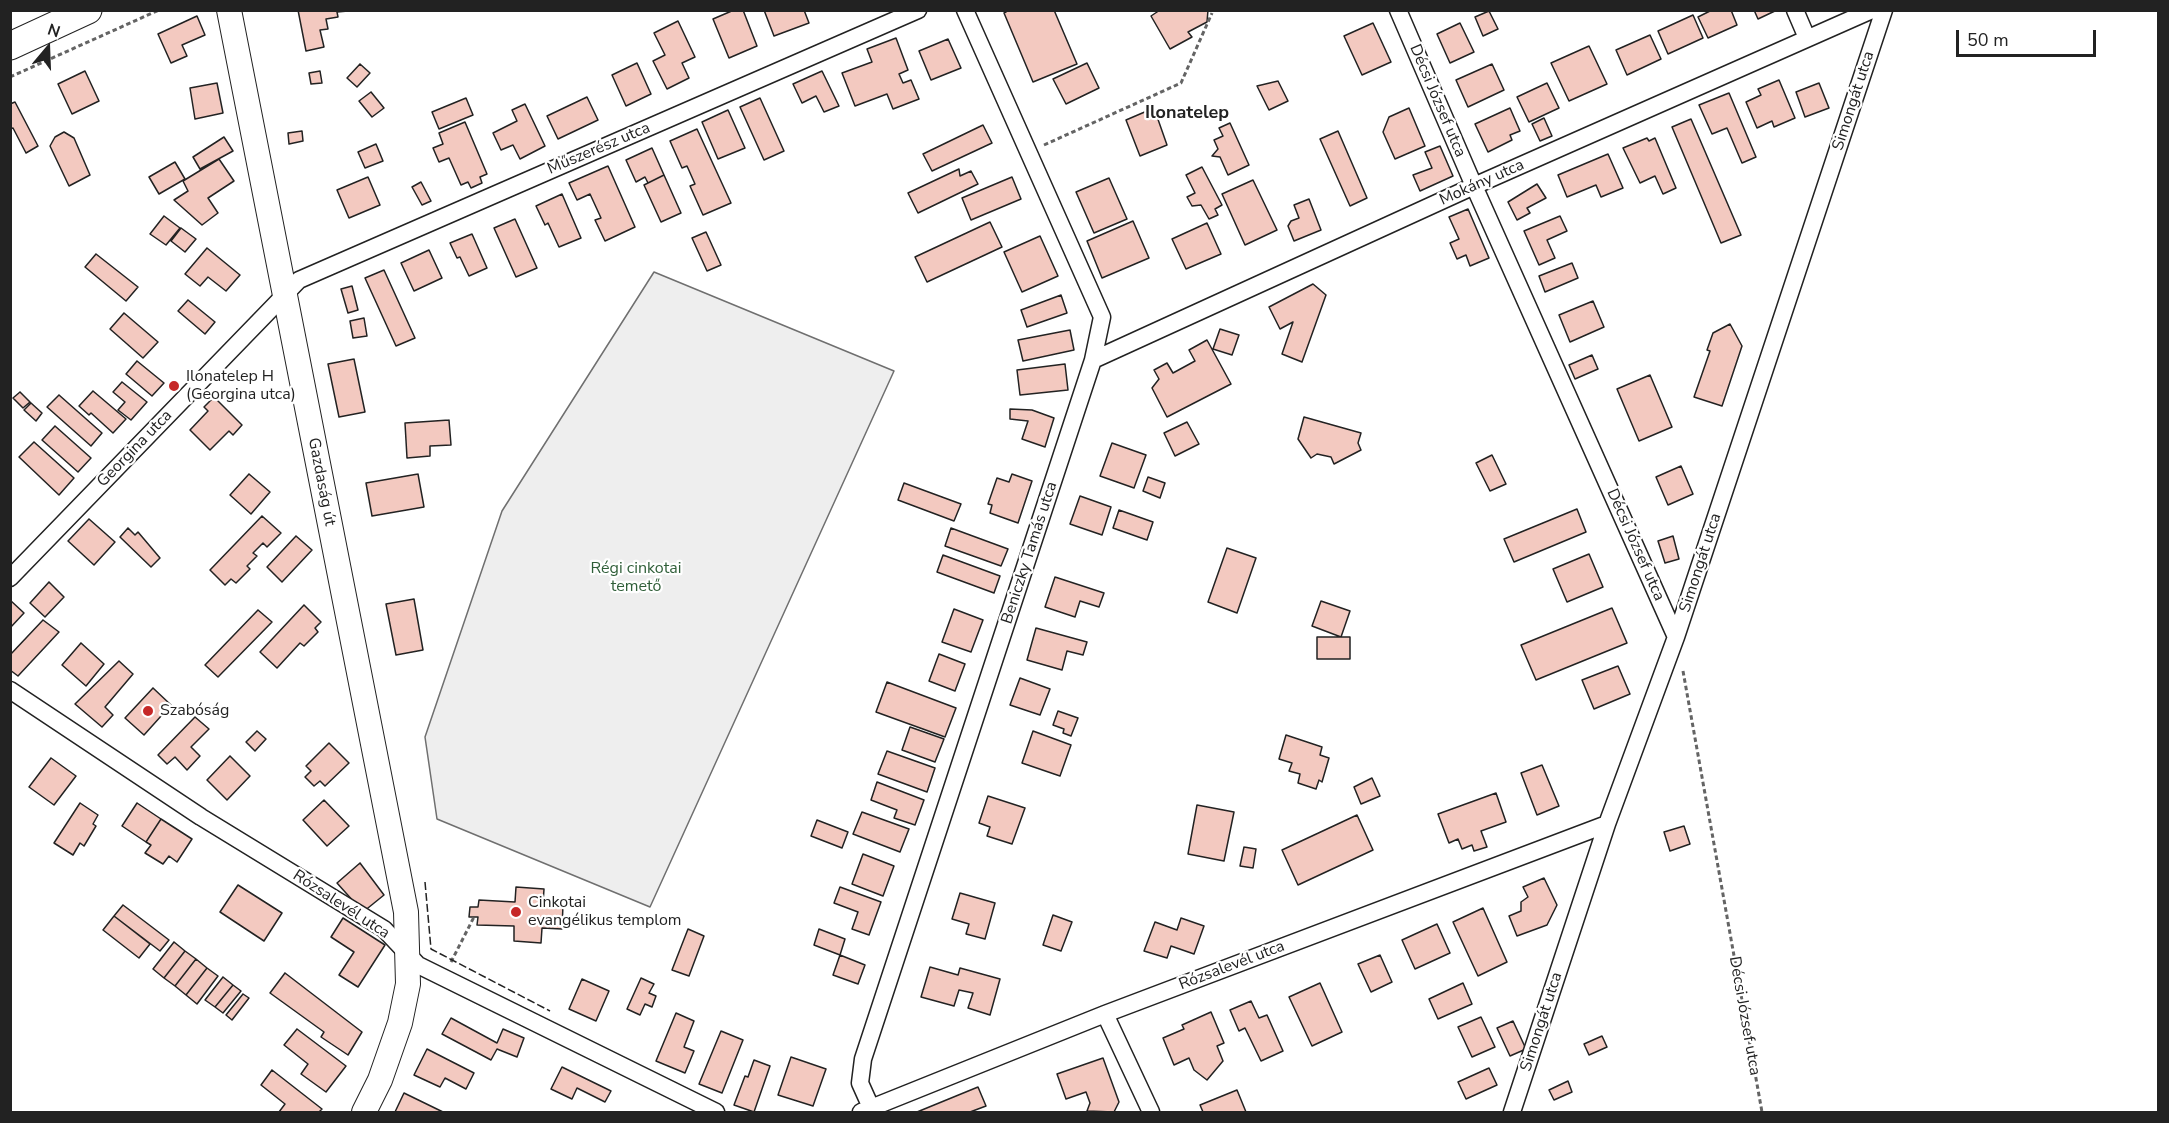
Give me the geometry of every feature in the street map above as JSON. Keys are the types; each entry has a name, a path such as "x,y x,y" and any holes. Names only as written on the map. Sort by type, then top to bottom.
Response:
{"main road":[{"path":"10,45 88,10"}],"street":[{"name":"Gazdaság út","path":"229,10 401,878 408,953 408,984 400,1023 380,1080 364,1113"},
{"name":"Műszerész utca","path":"284,294 307,275 918,10"},
{"name":"Beniczky Tamás utca","path":"867,1111 860,1083 863,1059 1094,360 1102,317 965,10"},
{"name":"Décsi József utca","path":"1398,10 1474,186 1676,637"},
{"path":"1795,10 1807,38"},
{"name":"Mokány utca","path":"1094,360 1474,186 1872,10"},
{"name":"Simongát utca","path":"1512,1113 1607,824 1676,637 1884,10"},
{"name":"Georgina utca","path":"10,578 284,294"},
{"name":"Rózsalevél utca","path":"10,690 201,817 384,929 418,965 716,1113"},
{"name":"Rózsalevél utca","path":"867,1111 1105,1014 1607,824"},
{"path":"1105,1014 1151,1113"}],"path":[{"path":"10,77 159,10"},
{"path":"1028,152 1181,83 1212,13"},
{"name":"Décsi József utca","path":"1676,637 1762,1113"},
{"path":"451,962 474,917"}],"green space":[{"name":"Régi cinkotai temető","path":"654,272 894,371 650,907 437,819 425,737 502,511"}],"building":[{"path":"298,10 348,11 337,12 338,17 326,19 328,29 320,30 324,47 306,51"},
{"path":"734,10 743,10 757,46 729,58 713,19"},
{"path":"764,10 804,10 809,23 774,36"},
{"path":"1009,10 1054,10 1077,64 1033,82 1004,13"},
{"path":"1160,10 1208,10 1207,22 1188,32 1192,37 1170,49 1151,16"},
{"path":"1712,10 1731,10 1737,25 1708,38 1698,17"},
{"path":"1754,10 1777,10 1758,19"},
{"path":"1489,11 1498,29 1483,36 1475,17"},
{"path":"1693,15 1703,38 1668,54 1658,31"},
{"path":"197,16 205,35 182,45 187,56 171,63 158,34"},
{"path":"678,21 695,57 682,63 689,78 667,89 653,61 665,55 654,33"},
{"path":"1373,23 1391,62 1362,75 1344,36"},
{"path":"1460,23 1474,52 1450,63 1437,34"},
{"path":"1650,35 1661,59 1627,75 1616,50"},
{"path":"896,38 908,70 899,74 903,83 911,80 919,99 893,109 887,94 855,106 842,73 872,62 867,49"},
{"path":"948,39 961,68 931,80 919,51"},
{"path":"1589,46 1607,84 1569,101 1551,63"},
{"path":"637,63 651,94 626,106 612,75"},
{"path":"1087,63 1099,88 1066,104 1053,79"},
{"path":"360,64 370,73 357,87 347,78"},
{"path":"1492,64 1504,90 1468,107 1456,80"},
{"path":"85,71 99,101 72,114 58,84"},
{"path":"320,71 322,83 311,84 309,73"},
{"path":"822,71 839,106 824,112 816,96 802,103 793,84"},
{"path":"1779,80 1795,118 1774,127 1772,121 1757,128 1746,102 1761,95 1758,89"},
{"path":"1278,81 1288,101 1269,110 1257,86"},
{"path":"217,83 223,113 195,119 190,88"},
{"path":"1547,83 1559,108 1529,122 1517,97"},
{"path":"1819,83 1829,108 1805,117 1796,92"},
{"path":"371,92 384,108 372,117 359,101"},
{"path":"1729,93 1756,157 1742,163 1727,128 1712,134 1699,105"},
{"path":"587,97 598,120 558,139 547,116"},
{"path":"466,98 473,115 439,129 432,112"},
{"path":"760,98 784,151 764,160 740,107"},
{"path":"15,102 38,146 26,153 13,128 10,129 10,104"},
{"path":"525,104 545,146 520,159 513,145 501,150 493,133 517,121 512,110"},
{"path":"1154,108 1167,145 1140,156 1126,120"},
{"path":"1409,108 1425,146 1395,159 1383,132 1389,117"},
{"path":"1510,108 1520,131 1510,135 1512,140 1488,152 1475,124"},
{"path":"728,110 745,148 718,159 702,122"},
{"path":"1544,118 1552,136 1540,141 1532,124"},
{"path":"1691,119 1741,235 1721,243 1672,127"},
{"path":"465,122 487,174 480,177 482,183 471,188 468,182 461,185 449,158 439,162 433,148 443,144 439,133"},
{"path":"1230,123 1249,165 1228,175 1220,157 1212,156 1218,149 1214,140 1223,136 1219,128"},
{"path":"983,125 992,143 932,171 923,154"},
{"path":"697,129 731,203 703,215 690,186 695,184 687,166 682,168 670,141"},
{"path":"302,131 303,141 289,144 288,133"},
{"path":"1338,131 1367,198 1350,206 1320,139"},
{"path":"64,132 74,138 90,175 69,186 50,146 55,137"},
{"path":"224,137 233,151 200,169 193,157"},
{"path":"1647,138 1649,141 1655,138 1676,188 1663,194 1655,176 1640,183 1623,148"},
{"path":"376,144 383,161 365,168 358,152"},
{"path":"1440,146 1453,176 1420,191 1413,175 1432,168 1425,152"},
{"path":"652,148 664,175 648,183 645,177 636,182 626,160"},
{"path":"1608,154 1623,188 1601,197 1596,185 1567,197 1558,175"},
{"path":"219,159 234,181 208,198 218,213 202,225 174,200 188,191 183,181"},
{"path":"175,162 185,179 159,194 149,177"},
{"path":"608,166 635,227 605,241 595,220 601,218 590,194 577,200 569,183"},
{"path":"1202,167 1222,205 1215,209 1218,215 1209,219 1201,205 1192,206 1187,197 1195,193 1186,175"},
{"path":"959,169 960,176 971,171 978,184 918,213 908,193"},
{"path":"664,175 681,213 661,222 644,185"},
{"path":"368,177 380,205 349,218 337,190"},
{"path":"1012,177 1021,199 971,220 962,198"},
{"path":"1109,178 1127,219 1094,233 1076,192"},
{"path":"1253,180 1277,230 1245,245 1222,194"},
{"path":"421,182 431,201 422,205 412,187"},
{"path":"1537,184 1546,198 1527,208 1530,213 1517,220 1508,202"},
{"path":"562,194 581,238 559,247 548,223 545,225 536,206"},
{"path":"1309,199 1321,230 1294,241 1288,226 1291,221 1299,218 1294,205"},
{"path":"1468,209 1489,258 1470,266 1466,255 1457,259 1450,243 1459,239 1449,217"},
{"path":"164,216 180,228 166,245 150,234"},
{"path":"1560,216 1567,231 1547,240 1555,258 1539,265 1524,231"},
{"path":"515,219 537,268 516,277 494,228"},
{"path":"1133,221 1149,258 1102,278 1087,241"},
{"path":"990,222 1002,247 927,282 915,257"},
{"path":"1207,223 1221,254 1186,269 1172,239"},
{"path":"181,228 196,239 185,252 171,241"},
{"path":"706,232 721,265 707,271 692,238"},
{"path":"472,234 487,268 469,276 450,243"},
{"path":"1040,236 1058,276 1022,292 1004,252"},
{"path":"207,248 240,275 226,291 208,277 200,286 185,274"},
{"path":"429,250 442,278 414,291 401,263"},
{"path":"96,254 138,287 126,301 85,267"},
{"path":"1572,263 1578,278 1545,292 1539,276"},
{"path":"384,270 415,338 396,346 365,278"},
{"path":"1313,284 1326,295 1302,362 1282,354 1293,322 1280,329 1269,307"},
{"path":"352,286 358,310 348,313 341,289"},
{"path":"1061,295 1067,313 1027,327 1021,310"},
{"path":"188,300 215,322 205,334 178,311"},
{"path":"1593,301 1604,327 1570,342 1559,315"},
{"path":"124,313 158,342 143,358 110,329"},
{"path":"364,318 367,336 353,338 350,321"},
{"path":"1730,324 1742,346 1722,406 1694,397 1710,351 1707,350 1713,333"},
{"path":"1220,329 1239,335 1232,355 1213,349"},
{"path":"1070,330 1074,350 1023,361 1018,340"},
{"path":"1207,340 1231,384 1167,417 1152,388 1159,379 1154,370 1167,363 1173,373 1195,361 1189,350"},
{"path":"1592,355 1598,369 1575,379 1569,365"},
{"path":"354,359 365,412 339,417 328,364"},
{"path":"137,361 164,383 152,396 126,374"},
{"path":"1065,364 1068,390 1020,395 1017,370"},
{"path":"1650,375 1672,427 1639,441 1617,389"},
{"path":"122,382 147,402 131,420 118,410 125,402 113,392"},
{"path":"93,391 126,419 113,433 91,413 89,415 79,406"},
{"path":"20,392 30,402 23,408 13,398"},
{"path":"59,395 102,433 91,446 47,407"},
{"path":"214,397 242,425 233,435 229,431 210,450 190,430 208,411 204,407"},
{"path":"31,403 42,413 36,421 24,410"},
{"path":"1010,409 1032,410 1054,418 1045,447 1022,439 1028,421 1010,419"},
{"path":"1304,417 1361,433 1358,443 1361,450 1334,464 1331,457 1317,454 1311,458 1298,439"},
{"path":"449,420 451,445 430,446 430,456 407,458 405,423"},
{"path":"1187,422 1199,444 1175,456 1164,433"},
{"path":"55,426 91,458 78,472 42,440"},
{"path":"34,442 74,478 59,495 19,457"},
{"path":"1112,443 1146,455 1134,488 1100,476"},
{"path":"1492,455 1506,484 1490,491 1476,463"},
{"path":"1681,466 1693,494 1668,505 1656,477"},
{"path":"249,474 270,492 251,514 230,495"},
{"path":"418,474 424,507 372,516 366,483"},
{"path":"1012,474 1032,481 1018,523 990,513 992,505 988,504 997,478 1009,482"},
{"path":"1148,477 1165,483 1160,498 1143,491"},
{"path":"904,483 961,504 954,521 898,500"},
{"path":"1080,496 1111,507 1102,535 1070,524"},
{"path":"1577,509 1586,532 1514,562 1504,539"},
{"path":"1119,510 1153,522 1147,540 1113,528"},
{"path":"262,516 281,533 267,547 263,543 253,553 257,556 247,566 250,569 236,583 231,579 225,585 210,570"},
{"path":"89,519 115,542 94,565 68,541"},
{"path":"128,528 135,535 138,532 160,558 151,567 120,537"},
{"path":"951,528 1008,549 1001,566 945,546"},
{"path":"296,536 312,550 282,582 267,567"},
{"path":"1673,536 1679,559 1665,563 1658,541"},
{"path":"1227,548 1256,558 1237,613 1208,602"},
{"path":"1589,554 1603,587 1567,602 1553,569"},
{"path":"943,555 1000,576 994,593 937,572"},
{"path":"1055,577 1104,593 1099,607 1080,601 1075,617 1045,607"},
{"path":"49,582 64,597 45,617 30,603"},
{"path":"414,599 423,650 396,655 386,604"},
{"path":"10,600 24,613 10,628"},
{"path":"1321,601 1350,611 1341,637 1312,626"},
{"path":"304,605 321,622 315,628 318,632 304,646 300,643 277,668 260,652"},
{"path":"1612,608 1627,643 1536,680 1521,645"},
{"path":"954,609 983,620 971,652 942,642"},
{"path":"258,610 272,622 218,677 205,665"},
{"path":"43,620 59,632 18,676 10,670 10,655"},
{"path":"1036,628 1087,642 1083,655 1067,651 1062,670 1027,660"},
{"path":"1317,637 1350,637 1350,659 1317,659"},
{"path":"81,643 104,664 86,686 62,665"},
{"path":"939,654 965,664 955,691 929,681"},
{"path":"119,661 133,674 105,707 113,715 102,727 75,704"},
{"path":"1618,666 1630,694 1594,709 1582,680"},
{"path":"1020,678 1050,689 1040,715 1010,705"},
{"path":"887,682 956,708 945,737 876,712"},
{"name":"Szabóság","path":"153,688 171,705 144,735 125,718"},
{"path":"1058,711 1078,718 1071,736 1063,733 1064,729 1053,725"},
{"path":"195,717 209,729 191,747 200,756 187,770 175,757 167,764 158,755"},
{"path":"910,727 944,739 935,762 902,750"},
{"path":"257,731 266,739 255,751 246,742"},
{"path":"1033,731 1071,745 1060,776 1022,763"},
{"path":"1286,735 1322,747 1320,755 1329,758 1322,782 1319,780 1316,789 1298,783 1300,774 1289,771 1292,763 1279,759"},
{"path":"329,743 349,763 325,786 320,781 314,786 305,777 311,771 306,766"},
{"path":"887,751 935,768 927,792 878,774"},
{"path":"230,756 250,776 227,800 207,780"},
{"path":"51,758 76,776 54,805 29,787"},
{"path":"1542,765 1559,806 1537,815 1521,773"},
{"path":"1372,778 1380,796 1361,804 1354,787"},
{"path":"877,782 924,800 915,825 894,818 897,810 871,800"},
{"path":"1496,793 1506,822 1481,831 1487,847 1474,851 1472,845 1462,849 1458,839 1449,843 1438,814"},
{"path":"988,796 1025,808 1012,844 987,836 990,827 979,823"},
{"path":"324,800 349,826 327,846 303,820"},
{"path":"80,803 98,815 93,824 96,826 84,846 80,843 73,855 54,843"},
{"path":"137,803 161,819 146,842 122,826"},
{"path":"1197,805 1234,812 1224,861 1188,854"},
{"path":"862,812 909,829 900,852 853,834"},
{"path":"1357,815 1373,850 1298,885 1282,850"},
{"path":"161,819 192,839 177,862 169,856 163,864 145,853 151,845 146,842"},
{"path":"817,820 848,832 842,848 811,836"},
{"path":"1684,826 1690,844 1670,851 1664,832"},
{"path":"1244,847 1256,849 1253,868 1240,866"},
{"path":"863,854 894,866 883,896 852,884"},
{"path":"360,863 384,895 363,912 337,883"},
{"path":"1544,878 1557,905 1547,925 1517,936 1509,916 1521,911 1521,902 1528,897 1523,887"},
{"path":"238,885 282,913 264,941 220,912"},
{"name":"Cinkotai evangélikus templom","path":"516,887 544,889 543,904 563,905 562,929 542,928 541,943 514,941 514,926 477,925 478,917 469,917 470,907 478,907 479,900 515,902"},
{"path":"840,887 881,902 869,935 852,929 858,912 834,903"},
{"path":"960,893 995,903 985,939 966,934 969,924 952,919"},
{"path":"123,905 169,940 160,951 114,916"},
{"path":"1483,908 1507,962 1478,976 1453,922"},
{"path":"1053,915 1072,922 1061,951 1043,945"},
{"path":"114,916 150,944 139,958 103,930"},
{"path":"343,918 385,945 358,987 339,975 354,952 331,937"},
{"path":"1181,918 1204,926 1194,954 1171,946 1167,958 1144,951 1155,922 1177,930"},
{"path":"1437,924 1450,953 1415,969 1402,940"},
{"path":"688,929 704,936 689,976 672,970"},
{"path":"819,929 845,939 840,955 814,945"},
{"path":"174,942 185,951 164,978 153,969"},
{"path":"185,951 196,959 175,986 164,978"},
{"path":"840,955 865,965 858,984 833,975"},
{"path":"1380,955 1392,982 1371,992 1358,964"},
{"path":"196,959 207,968 186,995 175,986"},
{"path":"930,967 958,975 960,968 1000,979 990,1015 968,1008 973,993 959,990 954,1006 921,997"},
{"path":"207,968 218,976 197,1004 186,995"},
{"path":"285,973 362,1032 348,1055 321,1037 324,1032 270,993"},
{"path":"223,977 233,985 215,1007 205,1000"},
{"path":"641,978 654,984 649,993 656,996 652,1007 645,1004 640,1015 627,1009"},
{"path":"582,979 609,991 596,1021 569,1009"},
{"path":"1320,983 1342,1032 1312,1046 1289,997"},
{"path":"1463,983 1472,1004 1438,1019 1429,999"},
{"path":"233,985 241,991 223,1013 215,1007"},
{"path":"243,994 249,998 232,1020 226,1015"},
{"path":"1251,1001 1259,1018 1267,1015 1283,1051 1261,1061 1245,1028 1239,1031 1230,1010"},
{"path":"1211,1012 1224,1043 1217,1046 1223,1061 1207,1080 1194,1070 1189,1058 1174,1065 1163,1038 1184,1029 1182,1025"},
{"path":"676,1013 694,1021 684,1047 694,1051 685,1073 656,1061"},
{"path":"1481,1017 1495,1047 1472,1057 1458,1027"},
{"path":"451,1018 497,1043 503,1029 524,1038 517,1057 497,1049 491,1060 442,1034"},
{"path":"1513,1021 1526,1049 1510,1056 1497,1028"},
{"path":"297,1029 346,1066 326,1092 301,1074 308,1064 284,1045"},
{"path":"721,1031 743,1040 722,1093 699,1084"},
{"path":"1602,1036 1607,1047 1589,1055 1584,1044"},
{"path":"427,1049 474,1073 466,1089 445,1078 440,1087 414,1075"},
{"path":"791,1057 826,1069 813,1106 778,1095"},
{"path":"1103,1058 1119,1102 1114,1112 1087,1111 1090,1103 1086,1092 1066,1099 1057,1074"},
{"path":"754,1060 770,1066 754,1112 734,1105"},
{"path":"562,1067 611,1091 605,1102 577,1088 572,1099 551,1089"},
{"path":"1489,1068 1497,1085 1466,1099 1458,1082"},
{"path":"272,1070 322,1109 319,1112 279,1112 285,1104 261,1085"},
{"path":"1568,1081 1572,1092 1554,1100 1549,1090"},
{"path":"978,1087 986,1106 970,1112 917,1112"},
{"path":"1237,1090 1246,1112 1203,1112 1200,1105"},
{"path":"404,1093 443,1112 395,1112"}],"fence":[{"path":"425,882 431,949 550,1011"}],"place":[{"name":"Ilonatelep H (Georgina utca)","path":"174,386"},
{"name":"Szabóság","path":"148,711"},
{"name":"Cinkotai evangélikus templom","path":"516,912"}],"district":[{"name":"Ilonatelep","path":"1187,114"}]}
